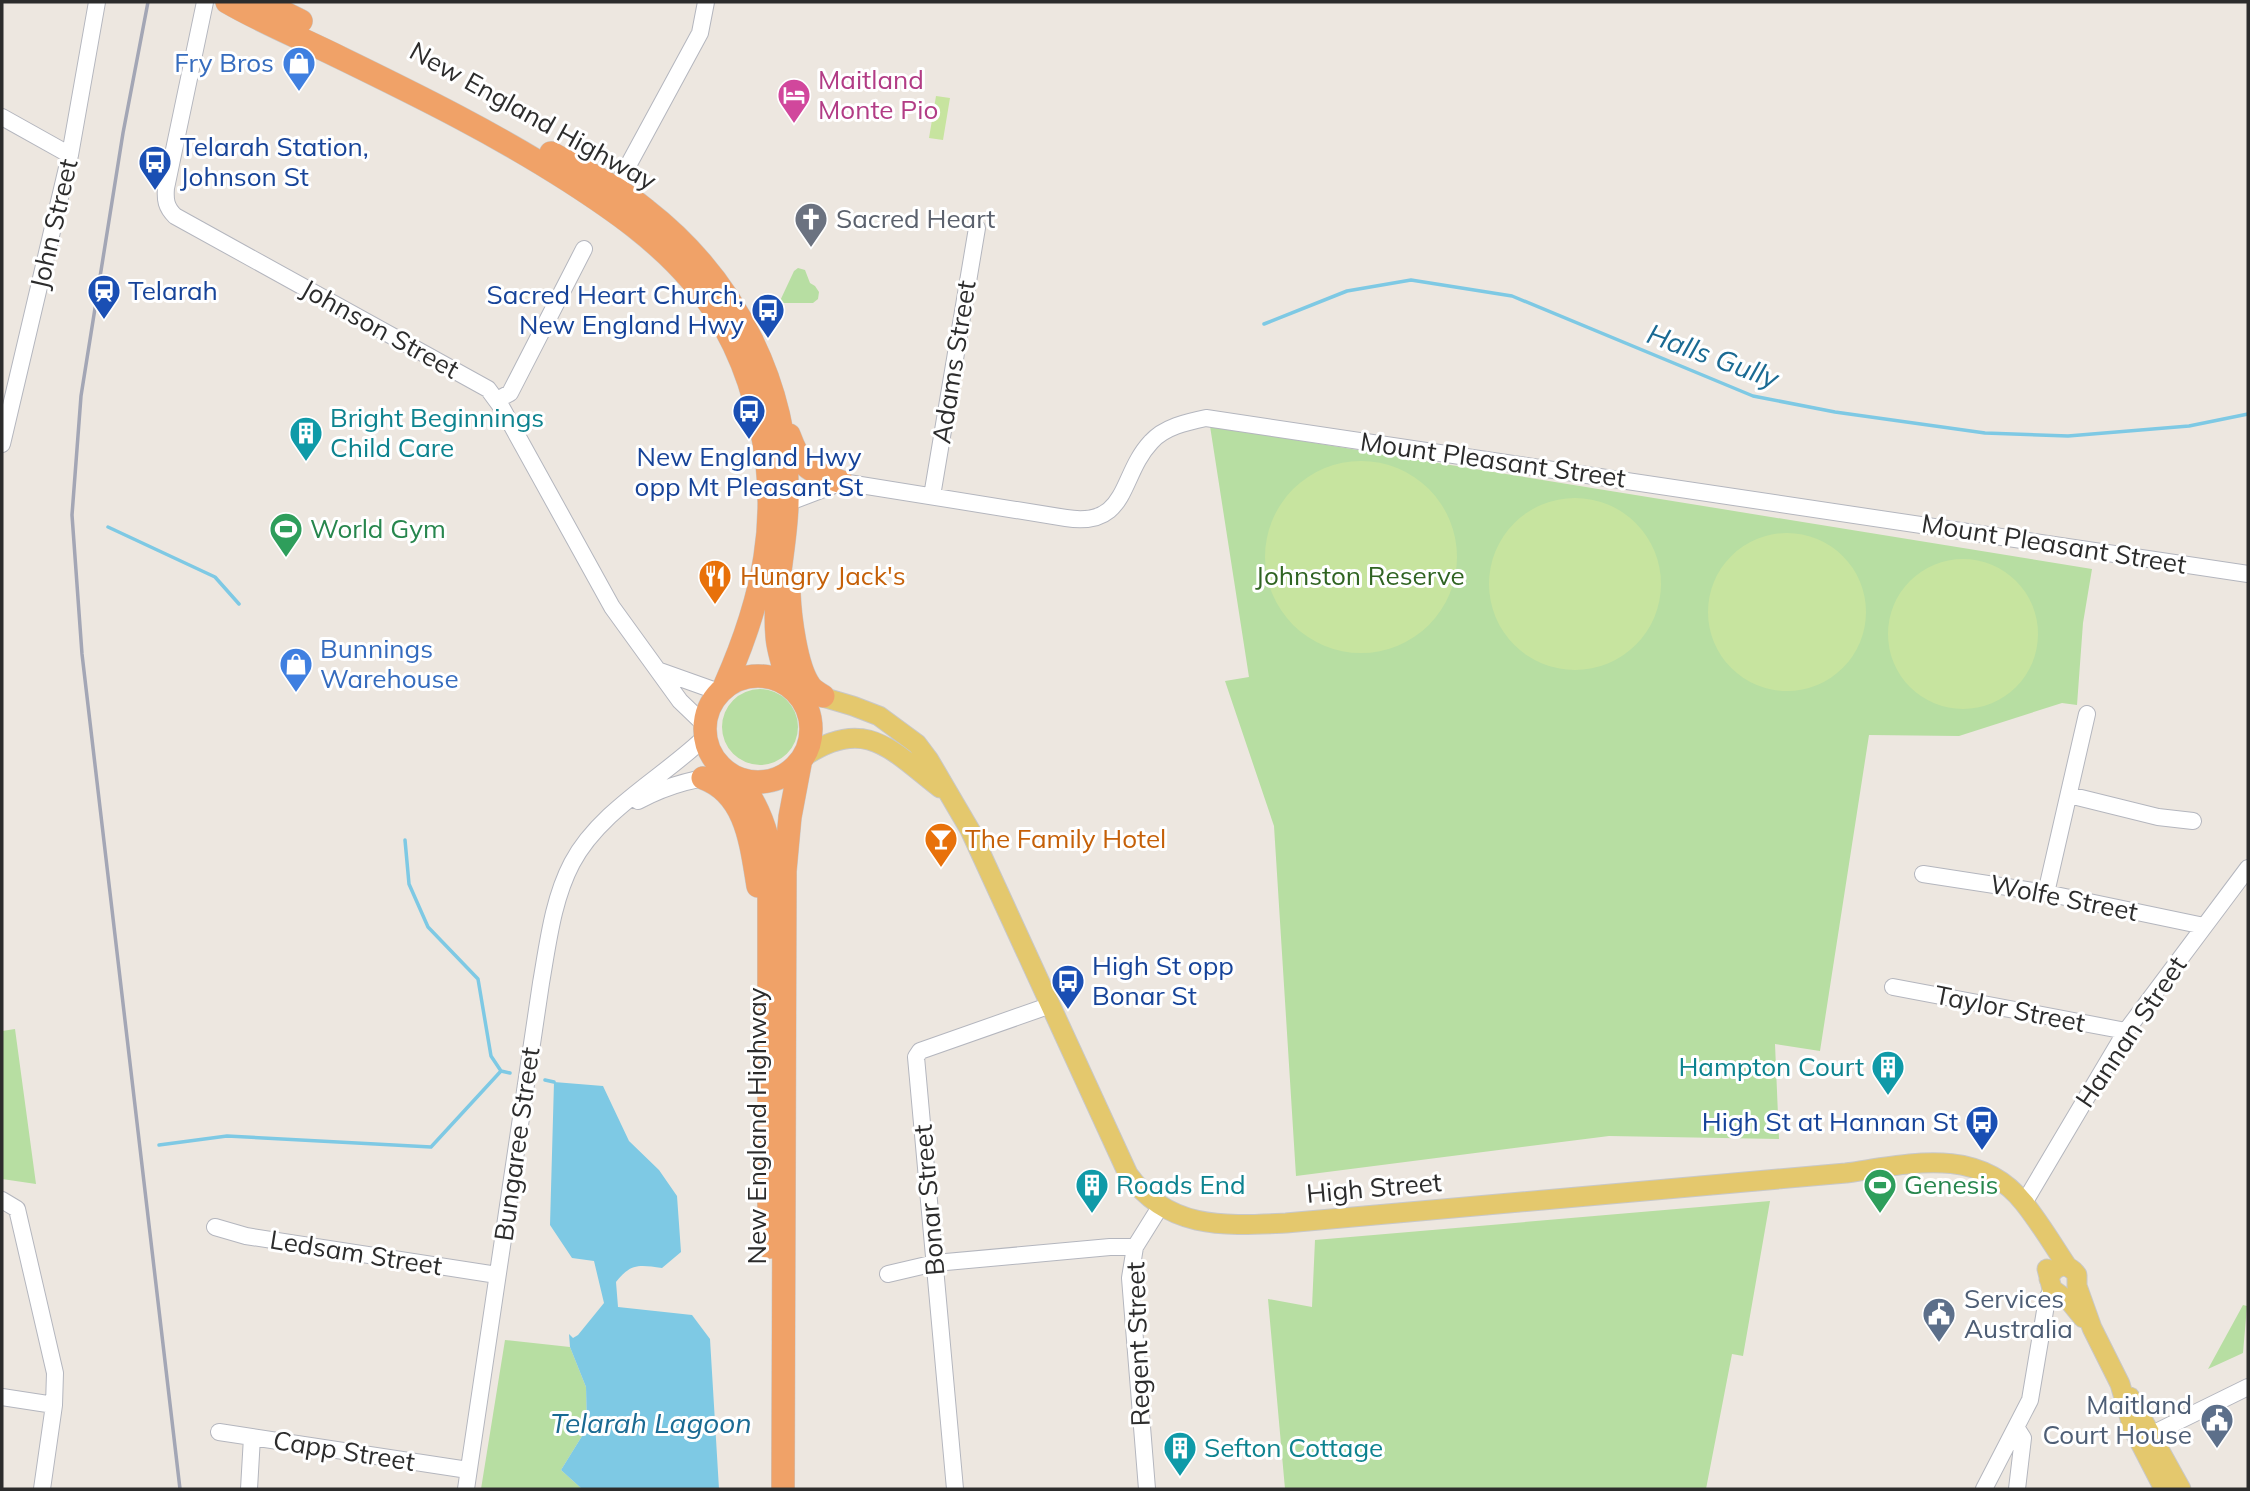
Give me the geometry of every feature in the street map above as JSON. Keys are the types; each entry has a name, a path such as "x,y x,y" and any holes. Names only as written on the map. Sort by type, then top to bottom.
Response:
{"highway":[{"name":"New England Highway","path":"227,2 498,137 611,197 644,208 695,253 722,286 754,342 776,403 785,456 788,503 777,630 779,653 793,688"},
{"name":"New England Highway","path":"263,2 534,143 611,197 692,280 705,297 733,345 756,404 770,485 769,539 756,603 746,635 722,689"},
{"path":"776,403 798,460 811,471 842,482"},
{"path":"784,534 789,604 801,666 811,689 823,696"},
{"path":"747,676 768,677 793,688 810,712 811,735 802,760 790,773 765,782 735,777 715,760 705,731 709,708 722,689 747,676"},
{"name":"New England Highway","path":"783,1489 785,871 790,817 802,760"},
{"name":"New England Highway","path":"735,777 754,801 765,823 769,846 768,1489"},
{"path":"703,778 724,788 733,797 747,832 758,887 760,929 770,972"}],"main road":[{"name":"High Street","path":"793,688 879,716 900,729 917,744 929,760 970,831 1128,1174 1144,1194 1172,1213 1197,1220 1249,1224 1286,1223 1947,1162 1971,1167 1992,1176 2024,1203 2038,1223 2067,1266 2077,1275 2060,1287 2038,1223"},
{"name":"High Street","path":"802,760 825,743 843,737 861,738 878,743 895,753 946,793"},
{"path":"2060,1287 2092,1328 2146,1437 2165,1489"},
{"path":"2146,1437 2181,1489"}],"street":[{"name":"John Street","path":"2,444 70,155 97,2"},
{"name":"Johnson Street","path":"205,2 166,188 166,204 170,211 480,384 497,400 612,607 705,731"},
{"path":"611,197 700,33 706,2"},
{"path":"2,117 70,155"},
{"name":"Adams Street","path":"932,496 977,228"},
{"path":"497,400 510,393 584,249"},
{"name":"Mount Pleasant Street","path":"842,482 1088,520 1110,511 1120,499 1152,440 1187,422 1206,418 2248,573"},
{"path":"788,503 842,482"},
{"path":"660,671 722,689"},
{"path":"2046,893 2087,715"},
{"name":"Bungaree Street","path":"466,1489 541,983 554,915 573,862 589,839 643,788 686,756 705,731"},
{"name":"Bungaree Street","path":"612,815 669,786 703,778 735,777"},
{"path":"2068,795 2158,817 2193,821"},
{"name":"Hannan Street","path":"2024,1203 2126,1031 2248,869"},
{"name":"Wolfe Street","path":"1923,874 2046,893 2204,926"},
{"name":"Taylor Street","path":"1893,986 2126,1031"},
{"name":"Bonar Street","path":"955,1489 916,1057 920,1051 1051,1005"},
{"path":"2,1200 17,1209 55,1373 54,1405 42,1489"},
{"name":"Regent Street","path":"1147,1489 1130,1278 1135,1247 1160,1207"},
{"name":"Ledsam Street","path":"215,1227 247,1236 498,1275"},
{"path":"888,1274 935,1263 1135,1247"},
{"path":"1984,1489 2030,1400 2047,1299 2060,1287"},
{"path":"2146,1437 2248,1387"},
{"path":"2,1397 54,1405"},
{"path":"2015,1427 2023,1438 2017,1489"},
{"name":"Capp Street","path":"219,1432 468,1470"},
{"path":"248,1489 252,1437"}],"green space":[{"path":"936,96 950,98 943,140 929,138"},
{"path":"798,268 805,270 810,283 819,292 818,299 813,303 779,303 794,271"},
{"name":"Johnston Reserve","path":"1210,426 2092,569 2083,623 2077,705 2062,703 1959,736 1869,735 1820,1051 1775,1044 1779,1139 1609,1136 1296,1176 1274,826 1225,681 1249,677"},
{"name":"Johnston Reserve","path":"1361,461 1398,468 1429,489 1450,520 1457,557 1450,594 1429,625 1398,646 1361,653 1324,646 1293,625 1272,594 1265,557 1272,520 1293,489 1324,468"},
{"path":"1575,498 1608,505 1623,512 1636,523 1647,536 1654,551 1661,584 1654,617 1647,632 1636,645 1623,656 1608,663 1575,670 1542,663 1527,656 1514,645 1503,632 1496,617 1489,584 1496,551 1503,536 1514,523 1527,512 1542,505"},
{"path":"1787,533 1817,539 1843,556 1860,582 1866,612 1860,642 1843,668 1817,685 1787,691 1757,685 1731,668 1714,642 1708,612 1714,582 1731,556 1757,539"},
{"path":"1963,559 1992,565 2016,581 2032,605 2038,634 2032,663 2016,687 1992,703 1963,709 1934,703 1910,687 1894,663 1888,634 1894,605 1910,581 1934,565"},
{"path":"760,689 774,692 787,700 795,713 798,727 795,741 787,754 774,762 760,765 746,762 733,754 725,741 722,727 725,713 733,700 746,692"},
{"path":"15,1029 36,1184 2,1179 2,1031"},
{"path":"1770,1201 1743,1356 1732,1354 1706,1489 1285,1489 1268,1299 1312,1307 1315,1240"},
{"path":"2243,1305 2247,1306 2243,1353 2208,1369"},
{"name":"Telarah Lagoon","path":"505,1340 570,1347 586,1387 587,1428 561,1470 582,1489 481,1489"}],"water":[{"name":"Telarah Lagoon","path":"554,1082 603,1086 629,1141 659,1170 677,1196 681,1252 662,1268 641,1266 626,1271 616,1282 618,1307 692,1315 710,1339 719,1489 582,1489 561,1470 587,1428 586,1387 570,1347 569,1334 573,1338 578,1335 604,1303 594,1261 572,1258 550,1225"}],"waterway":[{"name":"Halls Gully","path":"1264,324 1347,291 1411,280 1512,296 1753,396 1835,412 1985,433 2068,436 2189,426 2248,414"},
{"path":"108,527 215,577 239,604"},
{"path":"405,840 409,884 428,927 478,979 491,1056 501,1071 510,1073"},
{"path":"159,1145 227,1136 431,1147 501,1071"},
{"path":"545,1080 554,1082"}],"railway":[{"path":"148,2 123,133 81,396 72,515 82,654 180,1489"}],"place":[{"name":"Fry Bros","path":"299,93"},
{"name":"Maitland Monte Pio","path":"794,125"},
{"name":"Telarah Station, Johnson St","path":"155,192"},
{"name":"Sacred Heart","path":"811,249"},
{"name":"Telarah","path":"104,321"},
{"name":"Sacred Heart Church, New England Hwy","path":"768,340"},
{"name":"New England Hwy opp Mt Pleasant St","path":"749,441"},
{"name":"Bright Beginnings Child Care","path":"306,463"},
{"name":"World Gym","path":"286,559"},
{"name":"Hungry Jack's","path":"715,606"},
{"name":"Bunnings Warehouse","path":"296,694"},
{"name":"The Family Hotel","path":"941,869"},
{"name":"High St opp Bonar St","path":"1068,1011"},
{"name":"Hampton Court","path":"1888,1097"},
{"name":"High St at Hannan St","path":"1982,1152"},
{"name":"Roads End","path":"1092,1215"},
{"name":"Genesis","path":"1880,1215"},
{"name":"Services Australia","path":"1939,1344"},
{"name":"Maitland Court House","path":"2217,1450"},
{"name":"Sefton Cottage","path":"1180,1478"}]}
